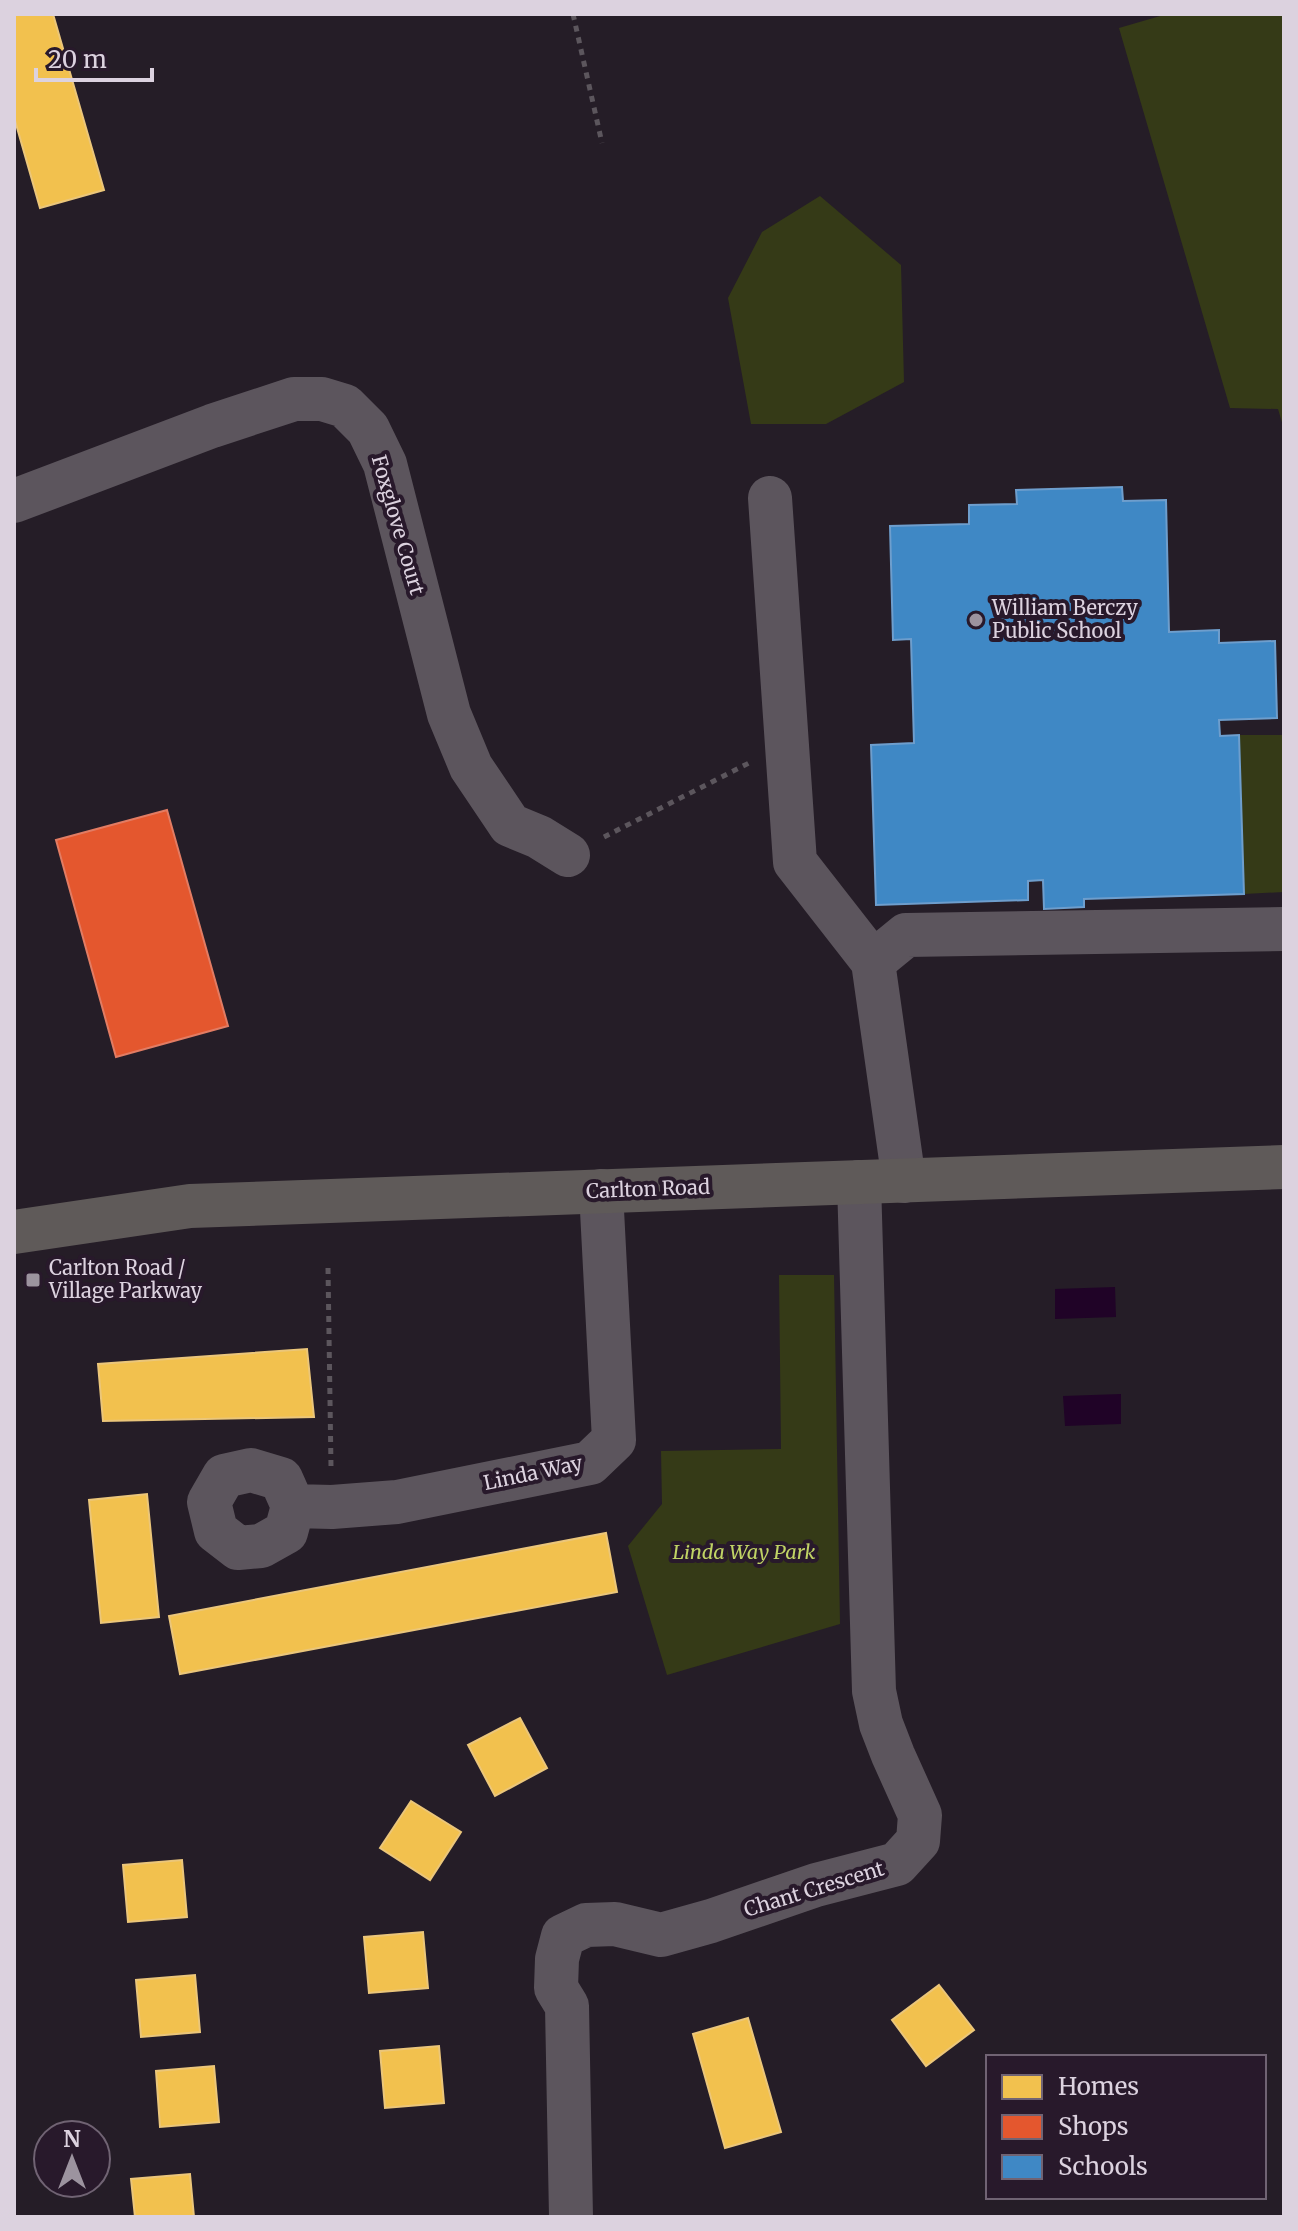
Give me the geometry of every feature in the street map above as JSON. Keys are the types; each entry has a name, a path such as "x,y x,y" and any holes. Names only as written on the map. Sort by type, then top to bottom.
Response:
{"main road":[{"name":"Carlton Road","path":"14,1232 190,1206 1284,1167"}],"street":[{"name":"Foxglove Court","path":"14,501 197,431 294,399 322,399 345,406 368,429 385,464 449,714 471,767 510,825 539,837 568,855"},
{"path":"770,498 795,862 873,962 904,1181"},
{"path":"873,962 906,935 1284,929"},
{"name":"Chant Crescent","path":"571,2217 567,2006 556,1988 557,1959 563,1936 586,1925 615,1924 661,1935 816,1885 897,1864 918,1841 920,1815 881,1724 874,1691 859,1182"},
{"name":"Linda Way","path":"312,1507 397,1502 590,1463 614,1440 601,1191"}],"path":[{"path":"573,14 602,143"},
{"path":"568,855 787,744"},
{"path":"312,1507 328,1268"}],"green space":[{"path":"1167,14 1284,14 1284,429 1278,409 1230,408 1119,28"},
{"path":"820,196 901,265 904,382 826,424 751,424 728,298 762,232"},
{"path":"1239,735 1284,735 1284,892 1244,894"},
{"name":"Linda Way Park","path":"779,1275 834,1275 840,1624 667,1675 628,1546 662,1504 661,1451 781,1449"}],"shaded area":[{"path":"1115,1287 1116,1317 1055,1319 1055,1289"},
{"path":"1121,1394 1121,1424 1065,1426 1063,1396"}],"building: Homes":[{"path":"14,14 53,14 104,190 40,208 14,117"},
{"path":"307,1349 314,1417 103,1421 98,1364"},
{"path":"147,1494 159,1617 101,1623 89,1500"},
{"path":"606,1533 617,1592 180,1674 169,1616"},
{"path":"520,1718 547,1768 495,1796 468,1745"},
{"path":"411,1801 461,1832 430,1880 380,1848"},
{"path":"182,1860 187,1917 128,1922 123,1865"},
{"path":"423,1932 428,1988 369,1993 364,1937"},
{"path":"195,1975 200,2032 141,2037 136,1980"},
{"path":"939,1985 974,2030 926,2066 892,2020"},
{"path":"748,2018 781,2132 725,2148 693,2034"},
{"path":"439,2046 444,2103 385,2108 380,2051"},
{"path":"214,2066 219,2122 160,2127 156,2071"},
{"path":"190,2174 194,2217 135,2217 131,2179"}],"building: Shops":[{"path":"167,810 228,1026 116,1057 56,840"}],"building: Schools":[{"path":"1122,487 1123,501 1166,500 1169,632 1219,630 1219,643 1275,641 1277,718 1219,720 1220,736 1239,735 1244,894 1084,899 1084,907 1044,909 1043,880 1028,881 1028,900 876,905 871,745 914,743 911,639 893,640 890,526 969,524 969,505 1017,504 1016,490"}],"place":[{"name":"William Berczy Public School","path":"976,620"},
{"name":"Carlton Road / Village Parkway","path":"33,1280"}]}
